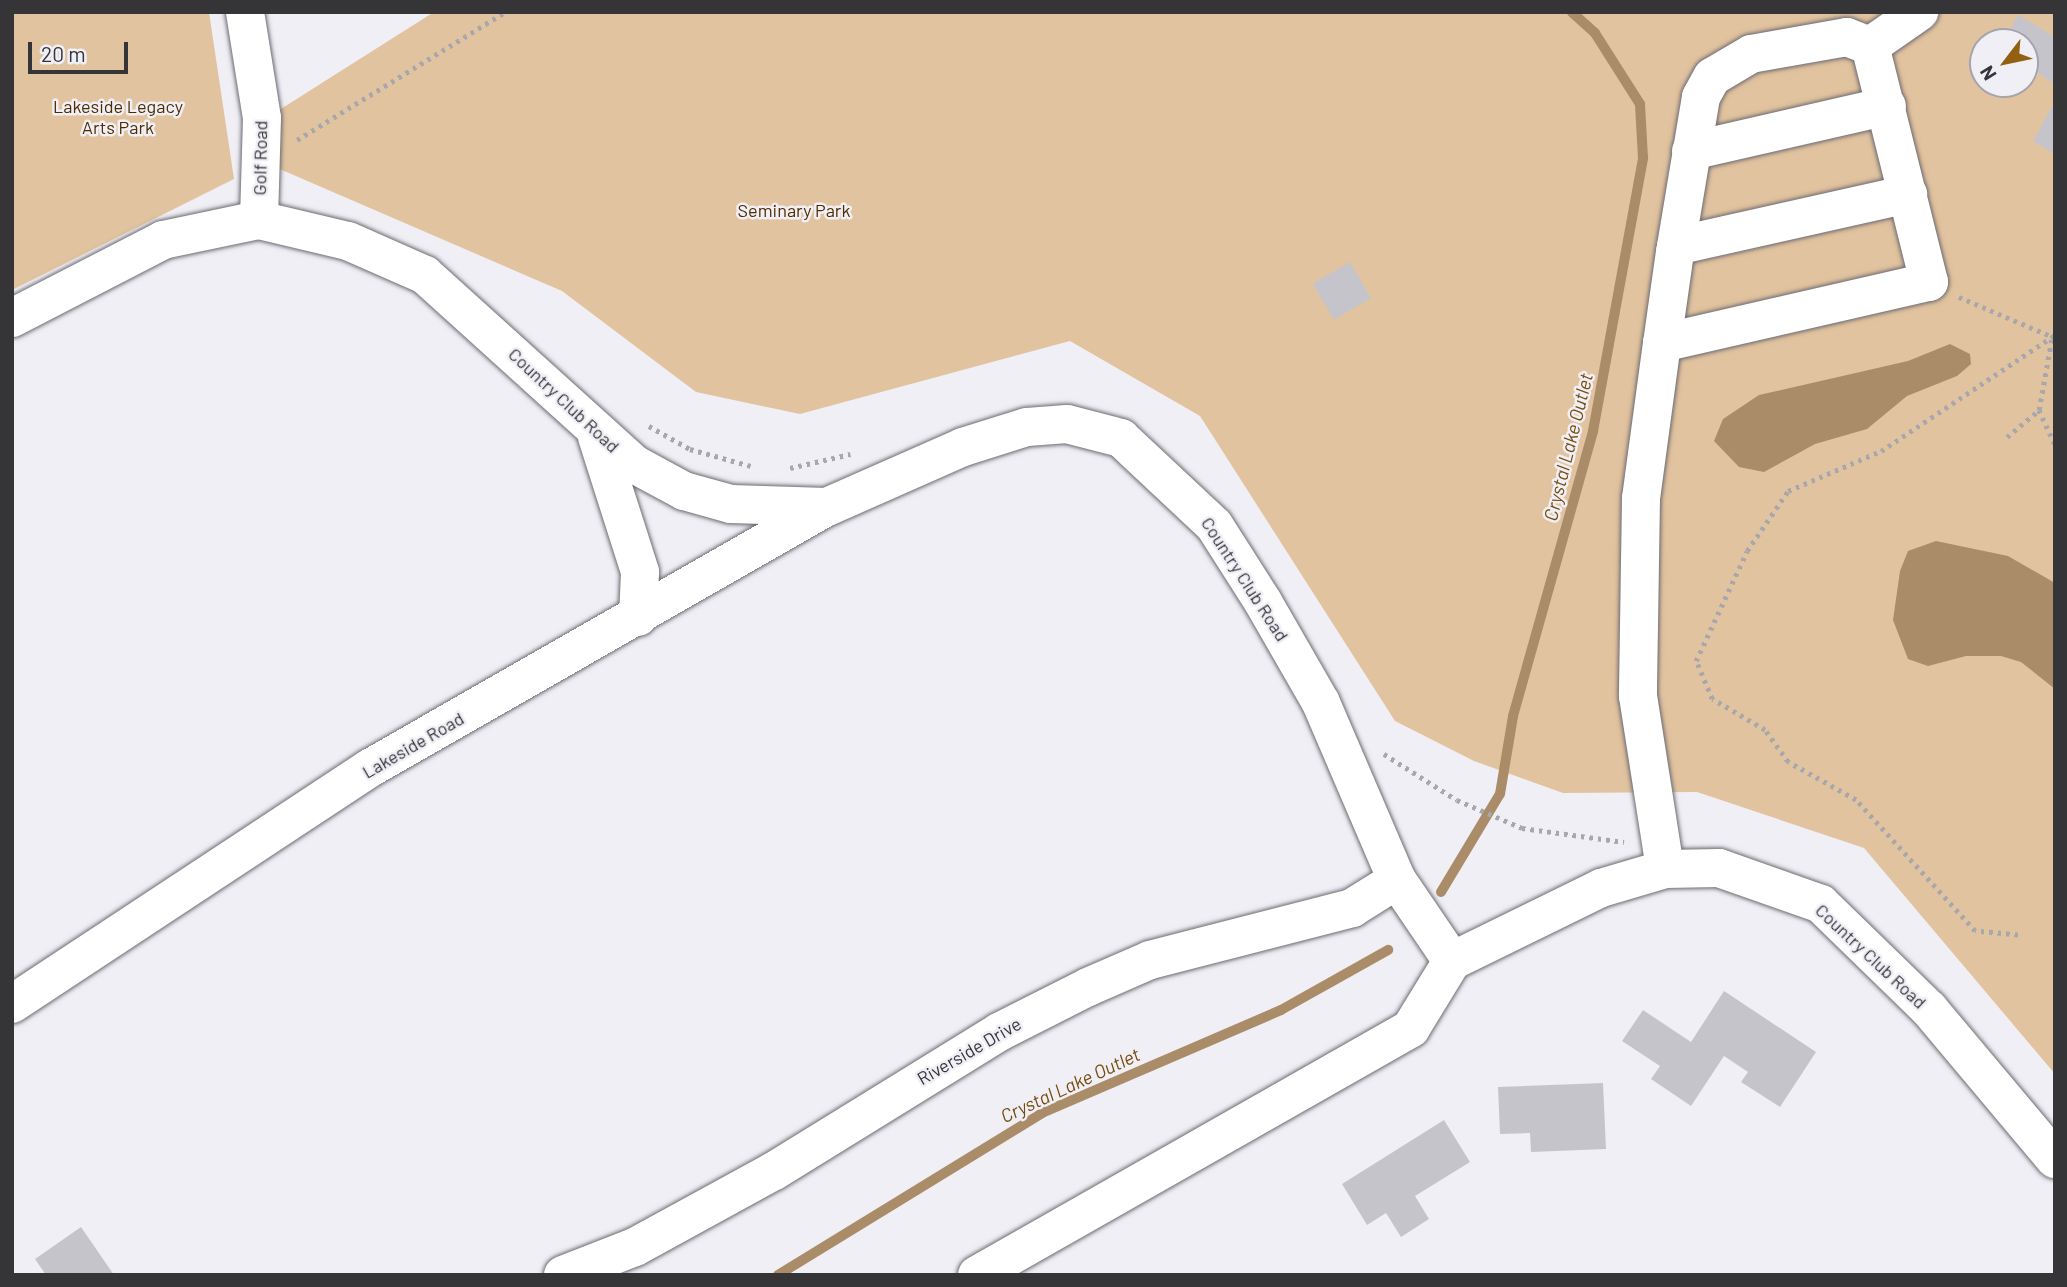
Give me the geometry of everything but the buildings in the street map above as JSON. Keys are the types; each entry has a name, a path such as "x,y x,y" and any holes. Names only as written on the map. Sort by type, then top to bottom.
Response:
{"street":[{"name":"Golf Road","path":"245,12 262,118 258,164 259,220"},
{"path":"1870,46 1919,12"},
{"path":"1665,869 1638,696 1642,498 1676,246 1702,97 1728,65 1820,39 1847,37 1870,46"},
{"path":"1662,343 1929,282 1870,46"},
{"path":"1691,151 1887,106"},
{"path":"1676,246 1908,194"},
{"name":"Country Club Road","path":"12,318 163,240 259,220 336,237 425,275 596,436 684,491 731,504 827,507 963,447 1027,427 1067,424 1121,438 1214,525 1263,602 1321,703 1397,880 1452,961 1601,888 1665,869 1719,867 1821,904 1929,1009 2055,1159"},
{"path":"596,436 640,572 638,617"},
{"name":"Lakeside Road","path":"12,1004 370,768 827,507"},
{"name":"Riverside Drive","path":"563,1275 635,1247 774,1171 999,1032 1088,987 1150,960 1352,908 1397,880"},
{"path":"976,1275 1411,1028 1452,961"}],"path":[{"path":"258,164 505,12"},
{"path":"1954,295 2053,336"},
{"path":"2053,336 2039,410 2055,445"},
{"path":"2018,935 1975,932 1856,800 1788,762 1765,730 1712,699 1696,661 1747,551 1788,491 1881,450 2053,336"},
{"path":"2007,437 2039,410"},
{"path":"1468,804 1508,823"}],"green space":[{"name":"Lakeside Legacy Arts Park","path":"12,12 209,12 234,179 12,290"},
{"name":"Seminary Park","path":"434,12 2055,12 2055,1074 1864,848 1697,792 1563,793 1474,761 1395,721 1200,416 1070,341 800,414 696,392 562,291 275,167 276,112"}],"shaded area":[{"path":"1950,344 1970,354 1971,364 1957,376 1907,396 1867,429 1815,444 1764,472 1739,467 1714,441 1723,419 1759,395 1908,361"},
{"path":"1936,541 2008,556 2055,583 2055,689 2021,662 2001,656 1966,656 1928,666 1908,659 1893,620 1900,571 1908,551"}],"waterway":[{"name":"Crystal Lake Outlet","path":"1441,892 1500,794 1513,716 1593,431 1643,158 1640,104 1595,33 1572,12"},
{"name":"Crystal Lake Outlet","path":"778,1275 1042,1113 1281,1010 1388,950"}]}
